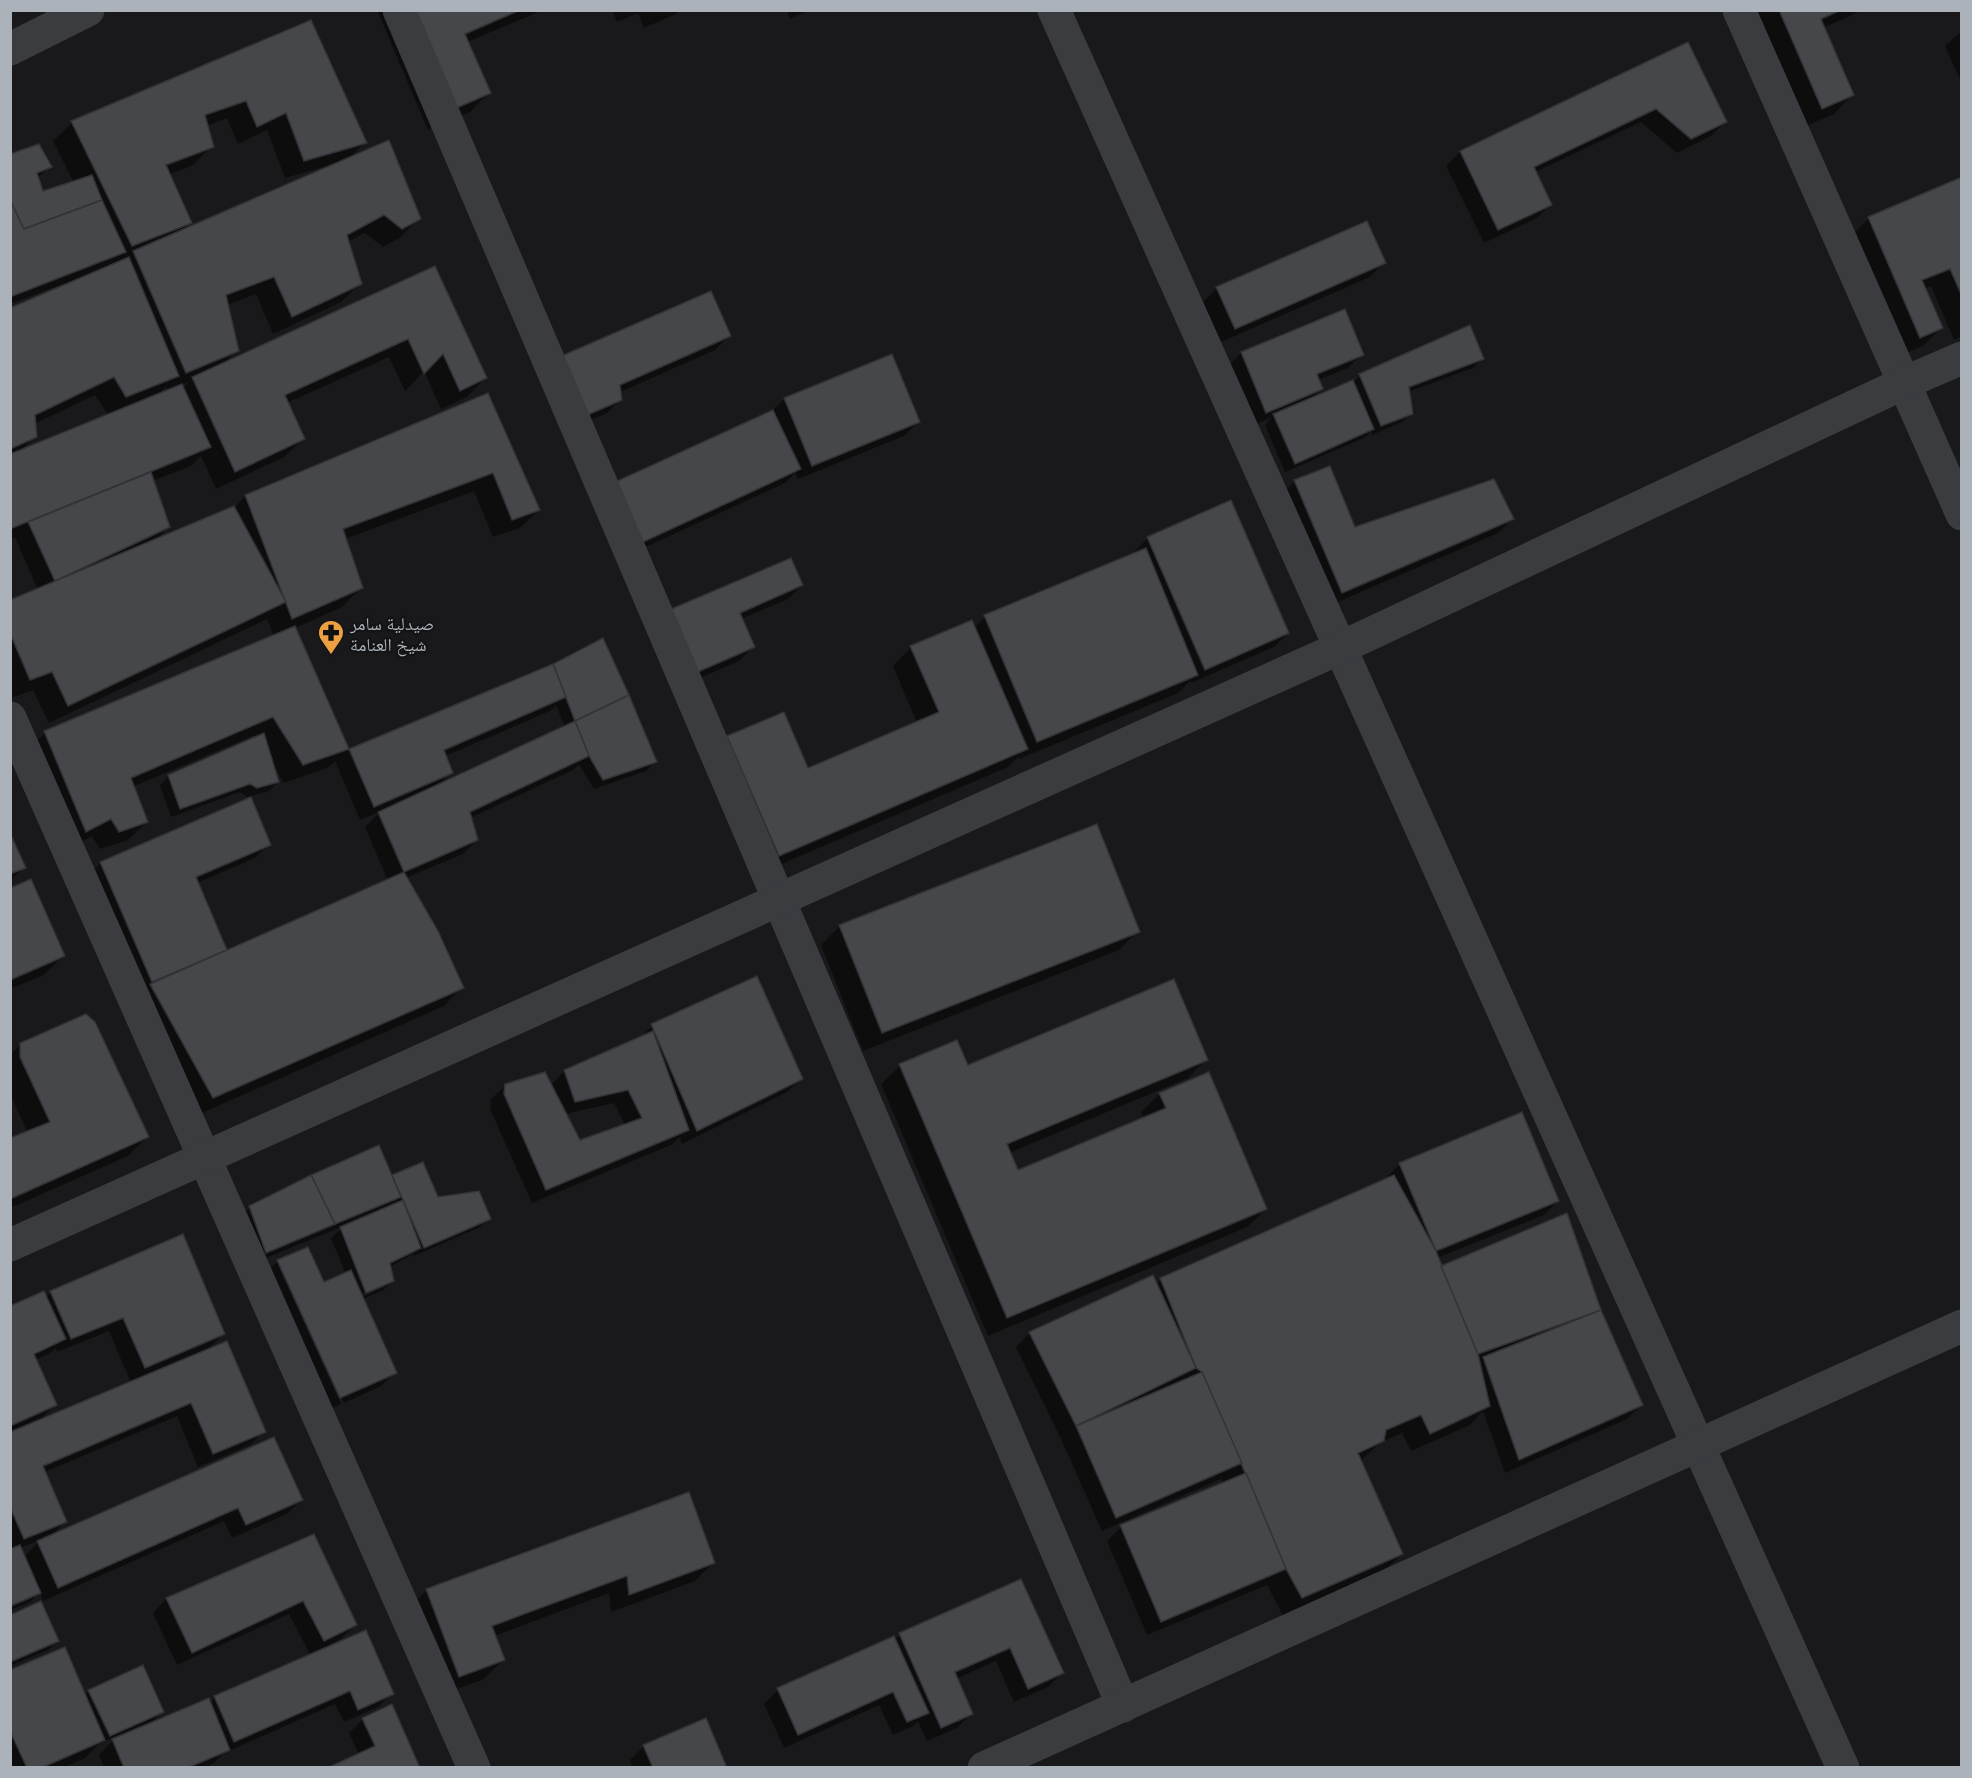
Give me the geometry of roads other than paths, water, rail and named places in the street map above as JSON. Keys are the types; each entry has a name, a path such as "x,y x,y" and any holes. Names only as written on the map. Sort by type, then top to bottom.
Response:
{"street":[{"path":"10,48 88,10"},
{"path":"399,10 1123,1706"},
{"path":"1054,10 1843,1767"},
{"path":"1739,10 1962,514"},
{"path":"10,1245 204,1160 1340,648 1904,383 1962,358"},
{"path":"10,718 474,1767"},
{"path":"984,1767 1962,1326"}],"place":[{"name":"صيدلية سامر شيخ العنامة","path":"331,656"}]}
